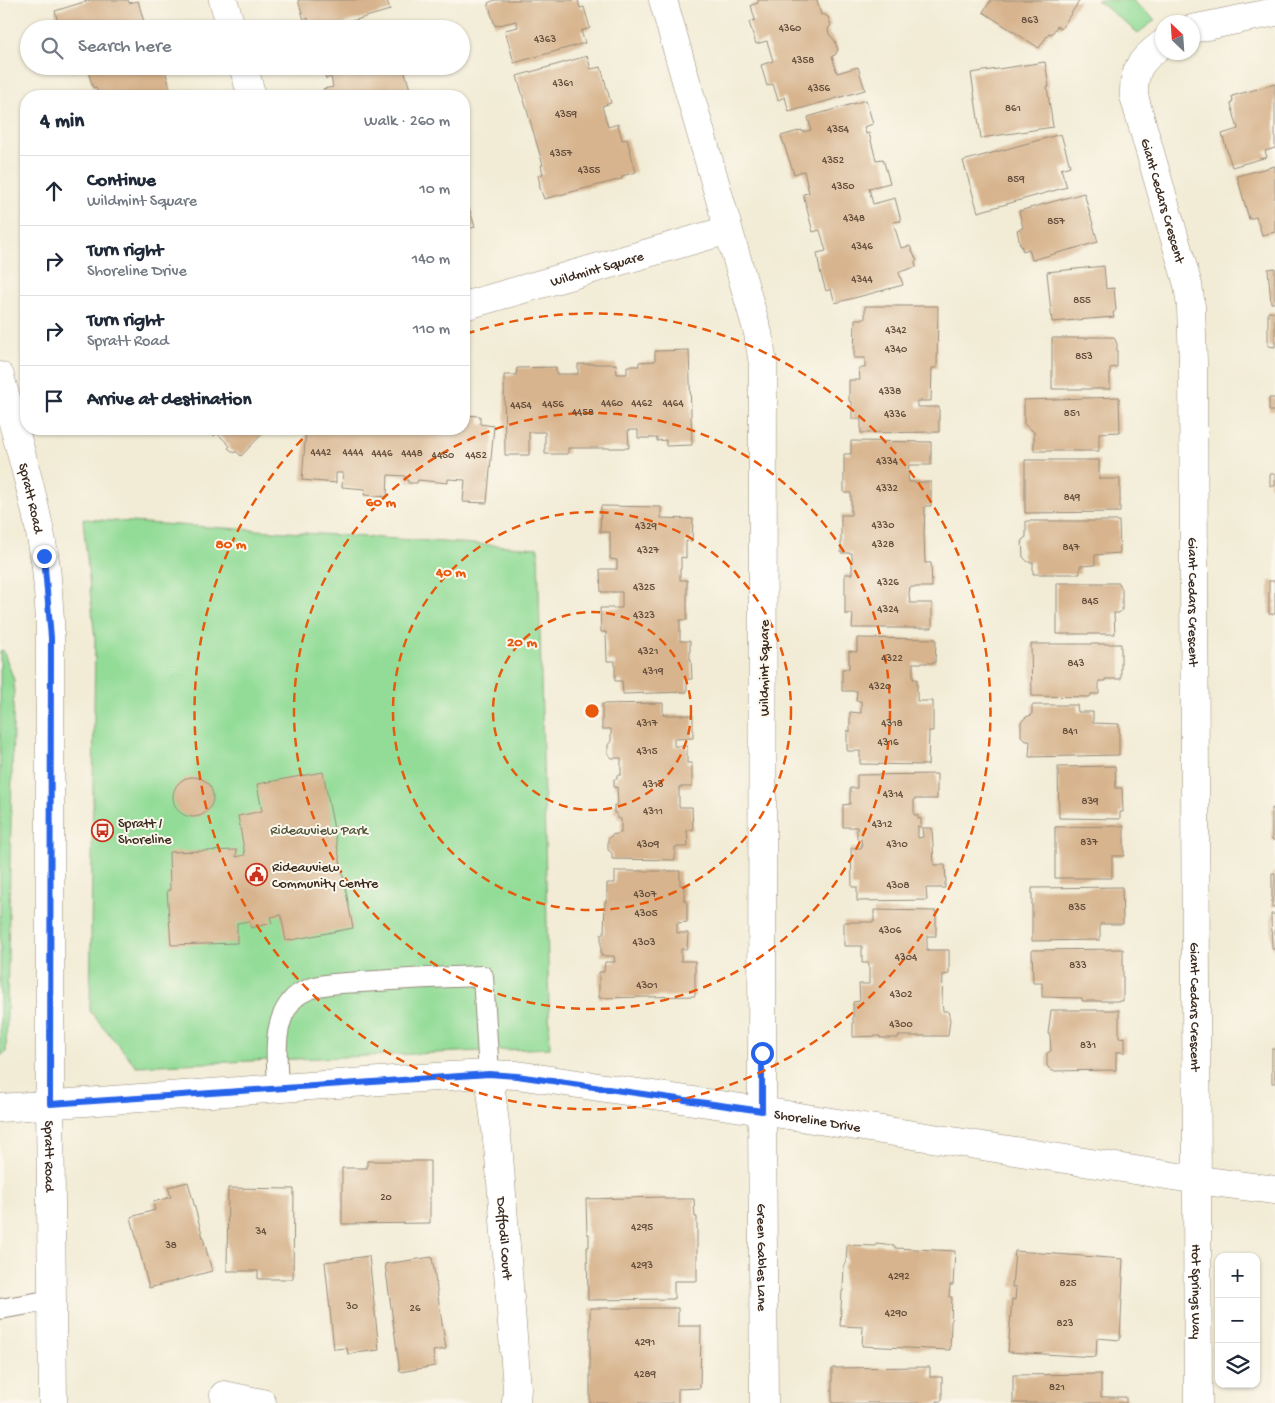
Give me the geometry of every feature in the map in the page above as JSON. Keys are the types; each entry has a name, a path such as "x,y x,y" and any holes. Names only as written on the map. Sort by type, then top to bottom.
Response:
{"street":[{"path":"223,0 229,20"},
{"name":"Wildmint Square","path":"663,0 758,333 763,364 762,1111"},
{"path":"1200,27 1275,12"},
{"name":"Giant Cedars Crescent","path":"1155,50 1140,64 1134,80 1134,96 1188,285 1191,307 1193,362 1198,1180"},
{"path":"246,75 250,90"},
{"name":"Wildmint Square","path":"470,304 728,230"},
{"name":"Spratt Road","path":"0,376 26,469 44,556 51,638 50,1104 53,1403"},
{"name":"Shoreline Drive","path":"0,1108 489,1074 517,1076 762,1111 1198,1180 1275,1190"},
{"name":"Daffodil Court","path":"489,1074 500,1175 517,1388 516,1403"},
{"name":"Green Gables Lane","path":"762,1111 764,1403"},
{"name":"Hot Springs Way","path":"1198,1180 1198,1403"},
{"path":"224,1395 262,1403"}],"lane":[{"path":"278,1088 277,1049 279,1030 284,1012 291,1001 299,994 318,986 402,979 483,976 489,1074"},
{"path":"0,1309 52,1300"}],"green space":[{"path":"1097,0 1132,0 1155,20 1138,33"},
{"name":"Rideauview Park","path":"83,519 538,548 550,1048 136,1066 90,1011 95,640"},
{"path":"3,650 14,680 6,1052 0,1056 0,651"}],"building":[{"path":"90,0 128,0 129,3 138,1 143,20 58,20 55,11"},
{"path":"298,0 387,0 390,10 355,20 309,20 308,18 304,20"},
{"path":"495,0 578,0 580,8 584,7 590,28 581,31 585,43 514,63 505,30 518,27 516,21 495,26 488,3"},
{"path":"758,0 817,0 821,15 823,14 828,17 831,25 828,29 829,34 835,41 838,50 832,56 837,73 858,67 865,90 789,112 785,97 778,100 773,84 767,86 761,65 773,61 767,41 756,44 749,22 755,20 751,5 758,3"},
{"path":"991,0 1080,0 1061,29 1057,26 1052,34 1049,33 1039,48 983,12"},
{"path":"587,56 591,69 601,67 611,103 602,106 608,127 618,124 622,140 627,139 636,172 622,176 622,179 544,199 538,175 543,174 541,165 543,165 517,76"},
{"path":"1045,62 1053,127 981,138 971,73"},
{"path":"89,75 166,75 171,90 97,90 96,87 93,88"},
{"path":"325,75 406,75 410,90 323,90 333,87 331,77 326,79"},
{"path":"1275,84 1275,148 1265,151 1267,157 1232,167 1222,134 1238,129 1231,104 1232,96"},
{"path":"866,100 873,124 864,127 866,134 869,133 876,160 883,159 890,183 869,188 873,204 895,198 901,221 893,222 901,248 910,246 917,261 915,261 916,267 899,272 903,285 835,303 831,289 826,291 820,271 817,253 826,251 820,230 813,232 803,194 809,193 804,171 794,174 781,136 802,130 802,132 811,130 808,117"},
{"path":"1061,134 1070,166 1061,169 1067,187 978,212 963,161"},
{"path":"1275,166 1275,232 1262,235 1256,217 1249,219 1237,176"},
{"path":"1084,193 1098,242 1032,260 1029,249 1023,251 1020,245 1017,230 1023,228 1019,211"},
{"path":"470,211 475,227 470,228"},
{"path":"1104,266 1106,289 1114,288 1116,310 1113,313 1114,317 1052,322 1047,272"},
{"path":"1275,268 1275,303 1271,303 1268,269"},
{"path":"865,306 938,306 937,368 932,368 931,401 917,401 917,407 939,407 939,432 861,433 861,419 852,419 852,402 849,401 849,380 860,380 859,368 865,368 865,358 854,358 855,319 865,319"},
{"path":"1268,312 1275,312 1275,347 1268,346"},
{"path":"1114,337 1117,344 1117,367 1110,368 1110,389 1052,389 1052,338"},
{"path":"689,350 692,445 666,446 666,440 657,441 657,438 638,438 638,430 628,430 629,448 568,448 568,454 545,454 545,432 529,432 529,455 505,455 504,375 516,375 517,368 556,367 556,374 578,374 578,364 616,364 617,374 627,374 627,366 639,366 639,362 655,361 655,351"},
{"path":"1119,397 1120,432 1099,433 1099,451 1034,451 1034,432 1024,424 1024,400"},
{"path":"1269,398 1275,398 1275,411 1269,411"},
{"path":"470,415 480,416 480,424 494,426 487,503 463,502 465,480 448,479 448,483 418,480 417,483 408,483 408,480 405,480 405,476 388,475 387,497 364,495 365,489 342,487 343,473 336,473 336,483 302,480 306,435 470,435"},
{"path":"219,435 261,435 241,456 236,451 235,453 228,448 230,446"},
{"path":"851,441 931,442 931,465 909,465 908,473 909,482 931,482 931,506 925,506 924,534 925,563 931,563 932,587 910,587 909,594 910,603 932,603 932,628 852,628 853,614 845,614 845,574 852,574 852,553 841,553 841,515 851,515 851,493 844,493 844,454 851,454"},
{"path":"1025,460 1099,460 1099,479 1120,479 1120,512 1025,513"},
{"path":"1270,474 1275,474 1275,486 1270,486"},
{"path":"601,506 661,507 661,518 693,519 692,541 686,541 686,558 681,557 680,569 680,580 687,580 687,620 680,620 680,641 690,641 692,679 687,679 687,692 623,694 622,681 615,681 615,661 607,661 606,632 601,632 600,608 622,608 622,592 601,592 600,569 617,569 617,560 610,559 610,532 600,532"},
{"path":"1026,521 1119,521 1120,553 1095,555 1095,565 1080,566 1080,574 1033,574 1033,562 1028,562 1023,557 1022,540 1026,537"},
{"path":"1269,581 1275,581 1275,614 1269,614"},
{"path":"1057,583 1119,583 1122,589 1122,610 1119,613 1114,613 1115,634 1057,634"},
{"path":"857,638 936,639 935,663 913,663 913,679 917,679 917,701 933,701 933,731 929,731 928,765 860,764 860,751 847,751 847,730 850,732 850,712 861,713 861,701 856,701 857,691 842,691 842,669 849,669 849,651 857,652"},
{"path":"1031,644 1121,644 1121,679 1099,681 1099,694 1091,694 1090,697 1032,696"},
{"path":"663,703 663,715 693,715 693,738 674,739 674,746 687,746 687,763 692,763 692,787 679,787 679,807 692,807 693,830 687,830 688,847 675,847 675,860 612,859 612,853 608,850 608,839 612,835 621,833 621,819 617,818 617,813 614,813 614,805 618,805 617,787 614,788 614,779 617,779 617,775 621,775 621,758 612,758 608,754 611,729 602,729 602,704"},
{"path":"1032,705 1077,705 1078,712 1093,712 1093,723 1119,724 1119,755 1029,757 1030,741 1026,741 1021,736 1021,722 1026,717 1032,715"},
{"path":"1115,766 1116,788 1122,788 1123,812 1120,812 1120,819 1059,818 1058,767"},
{"name":"Rideauview Community Centre","path":"323,772 353,928 286,941 281,915 270,917 272,923 251,928 249,921 237,923 237,943 171,945 167,890 170,890 169,852 237,850 236,857 245,855 238,816 262,811 257,784"},
{"path":"937,774 937,799 914,799 914,815 918,815 918,819 921,818 921,827 918,826 918,838 923,837 922,828 932,828 934,865 945,865 945,888 926,888 927,900 857,901 857,887 852,887 851,848 862,848 861,839 857,839 857,827 843,827 843,805 850,804 850,788 857,788 857,775"},
{"path":"193,777 207,783 213,797 207,811 193,817 179,811 173,797 179,783"},
{"path":"1272,808 1275,809 1275,840 1272,840"},
{"path":"1124,826 1124,856 1112,856 1112,878 1055,878 1055,827"},
{"path":"615,871 680,871 680,885 684,885 684,901 687,901 687,922 677,923 677,933 688,933 687,949 681,949 681,961 695,961 695,996 599,998 599,972 604,972 605,962 615,962 614,956 601,956 601,934 604,934 607,883 615,883"},
{"path":"1272,873 1275,873 1275,907 1272,907"},
{"path":"1122,887 1123,924 1100,924 1100,940 1032,941 1032,888"},
{"path":"874,910 936,911 936,936 927,936 927,950 949,950 949,974 943,975 942,1002 943,1011 948,1011 950,1020 948,1036 853,1037 853,1002 860,1001 859,984 869,984 869,963 862,963 862,946 844,946 844,922 874,922"},
{"path":"1271,914 1275,914 1275,949 1272,949"},
{"path":"1123,949 1123,1001 1082,1001 1082,998 1042,997 1042,983 1033,983 1032,950"},
{"path":"1051,1010 1119,1010 1119,1038 1125,1037 1125,1052 1116,1052 1116,1070 1052,1071 1047,1066 1047,1053 1051,1051 1050,1035 1048,1034"},
{"path":"1272,1049 1275,1049 1275,1083 1272,1083"},
{"path":"367,1161 430,1161 430,1223 342,1224 342,1168 367,1168"},
{"path":"188,1182 212,1271 149,1288 131,1217 155,1210 153,1202 171,1197 168,1187"},
{"path":"228,1188 294,1189 293,1279 258,1279 258,1271 227,1271"},
{"path":"665,1197 665,1199 694,1199 695,1217 697,1217 697,1281 674,1281 674,1299 588,1300 587,1247 589,1247 589,1234 587,1234 586,1199"},
{"path":"876,1244 895,1246 895,1248 955,1251 953,1285 950,1285 949,1297 952,1297 950,1350 862,1346 863,1327 840,1326 847,1245 876,1246"},
{"path":"1015,1251 1123,1259 1120,1340 1097,1338 1096,1357 1008,1352 1012,1299 1015,1300 1016,1287 1012,1287"},
{"path":"369,1256 379,1350 348,1354 347,1348 334,1349 325,1262"},
{"path":"432,1257 446,1349 433,1351 435,1366 400,1372 385,1264"},
{"path":"590,1308 678,1308 678,1326 701,1326 700,1388 678,1389 678,1403 590,1403"},
{"path":"930,1367 930,1377 942,1377 942,1401 937,1401 937,1403 832,1403 832,1368"},
{"path":"1101,1374 1101,1397 1126,1397 1126,1403 1013,1403 1013,1375"}],"place":[{"name":"Spratt / Shoreline","path":"102,830"},
{"name":"Rideauview Community Centre","path":"256,874"}],"route":[{"path":"44,556 51,638 50,1104 489,1074 517,1076 762,1111 762,1053"}]}
